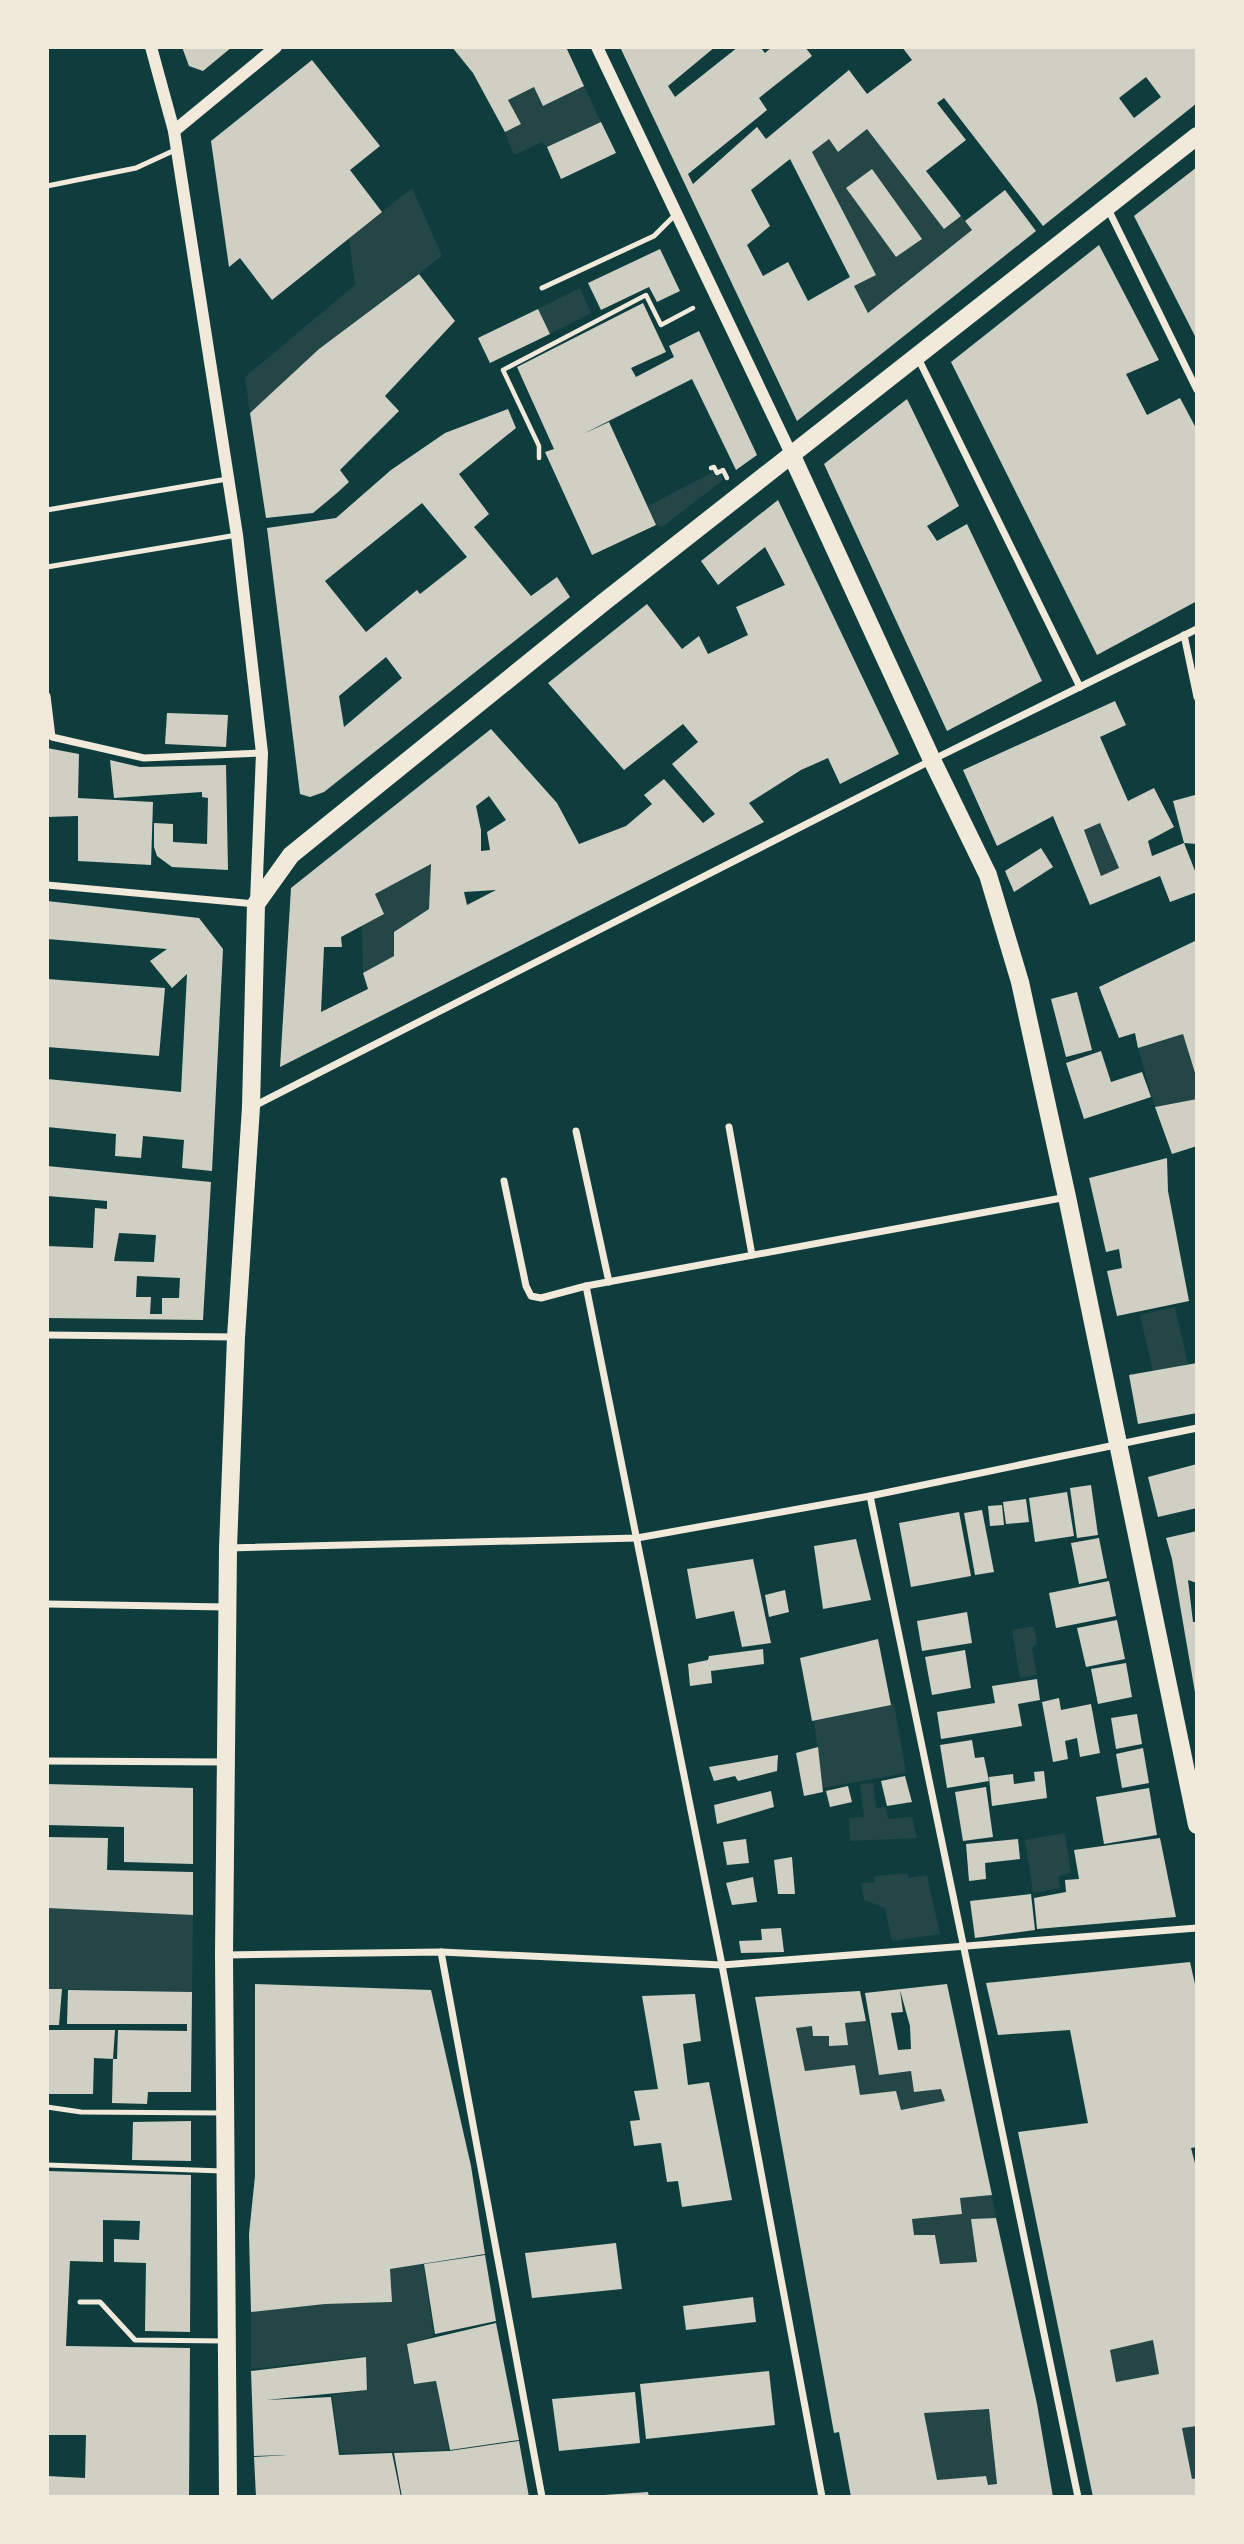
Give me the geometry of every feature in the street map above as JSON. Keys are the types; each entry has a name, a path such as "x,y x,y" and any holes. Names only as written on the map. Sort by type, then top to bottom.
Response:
{"main road":[{"path":"228,2497 225,1955 228,1548 236,1337 251,1107 256,904 291,855 604,602 1108,209 1197,136"},
{"path":"792,456 932,760 989,875 1020,982 1197,1825"}],"street":[{"path":"47,886 256,904 262,753 237,535 174,131 150,47"},
{"path":"174,131 276,47"},
{"path":"597,47 792,456"},
{"path":"1108,209 1197,390"},
{"path":"917,357 1080,687"},
{"path":"251,1107 932,760 1197,629"},
{"path":"1184,635 1197,697"},
{"path":"47,696 52,737 144,758 262,753"},
{"path":"729,1127 752,1255"},
{"path":"576,1131 609,1282"},
{"path":"504,1181 526,1286 531,1296 541,1298 586,1286 1067,1197"},
{"path":"586,1286 722,1965 822,2497"},
{"path":"47,1335 236,1337"},
{"path":"228,1548 637,1538 870,1496 1197,1428"},
{"path":"870,1496 1078,2497"},
{"path":"47,1604 227,1607"},
{"path":"47,1761 228,1762"},
{"path":"225,1955 442,1952 722,1965 1197,1928"},
{"path":"442,1952 542,2497"}],"lane":[{"path":"47,186 136,168 177,149"},
{"path":"542,288 654,236 675,215"},
{"path":"47,510 229,478"},
{"path":"47,567 237,535"},
{"path":"47,2108 81,2112 225,2113"},
{"path":"47,2165 225,2171"},
{"path":"80,2302 100,2302 135,2340 227,2341"}],"path":[{"path":"539,458 539,446 503,370 646,295 661,325 693,308"},
{"path":"711,468 714,467 717,473 723,470 729,482"}],"shaded area":[{"path":"584,86 601,122 547,147 542,142 514,155 505,132 521,124 508,100 534,87 543,106"},
{"path":"867,129 944,229 961,216 972,230 868,313 854,286 876,275 812,152 829,139 839,152","holes":["846,188 921,238 896,257"]},
{"path":"412,188 442,256 319,349 250,413 245,377 355,285 349,238"},
{"path":"580,288 591,313 550,334 538,309"},
{"path":"713,472 715,477 721,474 723,480 662,527 656,525 648,506"},
{"path":"1100,823 1119,868 1101,876 1084,830"},
{"path":"431,864 429,909 394,932 394,956 363,973 362,925 375,894"},
{"path":"1183,1034 1197,1074 1197,1099 1155,1107 1138,1048"},
{"path":"1175,1307 1188,1364 1153,1372 1140,1315"},
{"path":"1034,1626 1037,1643 1032,1648 1037,1675 1020,1678 1012,1630"},
{"path":"894,1704 906,1773 823,1788 814,1721"},
{"path":"873,1783 876,1808 886,1807 888,1819 912,1817 917,1838 850,1841 849,1818 864,1817 860,1784"},
{"path":"1065,1833 1071,1873 1058,1876 1060,1888 1033,1893 1025,1840"},
{"path":"907,1873 909,1878 927,1875 940,1934 892,1941 885,1908 864,1900 861,1883 875,1882 875,1876"},
{"path":"47,1908 193,1915 192,1992 47,1989"},
{"path":"868,2021 879,2075 911,2071 914,2092 941,2089 945,2101 901,2110 896,2092 860,2095 855,2065 805,2071 796,2028 812,2026 813,2036 829,2036 848,2045 845,2023"},
{"path":"992,2195 996,2218 971,2219 977,2262 940,2264 935,2235 914,2235 912,2219 962,2214 960,2198"},
{"path":"423,2263 434,2336 407,2344 413,2384 436,2382 449,2450 340,2453 332,2395 368,2390 366,2356 251,2369 251,2312 325,2304 391,2302 390,2269"},
{"path":"1153,2340 1159,2374 1116,2382 1110,2350"},
{"path":"989,2409 997,2484 988,2485 985,2476 937,2480 924,2413"},
{"path":"1197,2426 1197,2478 1192,2479 1182,2428"}],"building":[{"path":"182,47 232,47 203,71 189,66"},
{"path":"452,47 566,47 584,86 543,106 534,87 508,100 521,124 505,132 473,73"},
{"path":"620,47 715,47 668,86 675,97 738,47 760,47 765,53 772,47 805,47 812,56 759,98 767,110 688,174 693,184 757,127 766,139 849,70 867,94 912,60 902,47 1197,47 1197,103 1043,226 944,98 937,103 966,140 926,171 961,216 944,229 867,129 838,152 829,139 812,152 876,275 854,286 868,313 972,230 965,221 1005,190 1036,231 797,421","holes":["1146,77 1161,97 1134,118 1119,98","790,159 850,277 808,301 788,262 763,276 747,245 770,226 751,190"]},
{"path":"312,60 380,146 350,170 382,212 272,300 240,258 229,267 211,141"},
{"path":"601,122 616,153 561,179 547,147"},
{"path":"1197,167 1197,340 1134,216"},
{"path":"872,169 922,239 896,257 846,188"},
{"path":"1099,245 1159,360 1126,374 1147,415 1180,398 1197,430 1197,601 1097,655 951,362"},
{"path":"660,249 680,291 657,302 649,287 601,310 588,283"},
{"path":"419,274 455,321 385,396 399,411 340,470 349,482 313,513 266,518 250,413 319,349"},
{"path":"643,303 666,352 631,368 636,377 674,357 669,346 699,331 757,455 736,470 692,379 583,434 609,422 656,525 592,555 545,452 554,449 517,367"},
{"path":"538,309 550,334 490,363 478,338"},
{"path":"907,399 959,506 927,526 937,541 967,524 1042,681 947,731 824,464"},
{"path":"508,409 516,428 459,474 489,514 474,527 531,596 557,577 570,597 324,792 310,797 300,794 267,528 336,518 391,470 445,433","holes":["422,503 467,557 420,594 417,590 366,632 325,581","386,657 402,678 344,727 339,696"]},
{"path":"778,500 899,754 840,784 828,758 801,770 749,803 764,822 280,1067 291,888 491,729 557,803 579,844 626,826 652,804 644,795 664,779 703,823 715,814 672,764 698,742 683,724 624,770 548,683 647,604 682,649 699,636 708,654 748,635 736,607 785,585 765,547 718,585 701,561","holes":["489,796 506,820 487,832 490,850 481,851 481,830 476,806","431,864 429,909 394,932 394,956 363,973 368,989 321,1012 324,947 342,947 341,937 384,914 375,894","496,890 467,905 464,892"]},
{"path":"1115,701 1126,725 1100,737 1128,801 1154,788 1174,827 1148,841 1152,856 1184,843 1197,876 1197,892 1170,902 1160,876 1090,905 1053,816 997,846 963,770","holes":["1100,823 1119,868 1101,876 1084,830"]},
{"path":"167,713 228,715 226,747 165,744"},
{"path":"47,748 79,754 78,798 153,802 151,865 78,861 78,816 47,817"},
{"path":"110,760 140,767 226,765 228,870 172,867 157,856 154,847 154,823 173,824 173,842 207,844 208,798 202,797 202,792 114,798"},
{"path":"1195,795 1197,844 1184,843 1173,801"},
{"path":"1041,848 1053,867 1014,892 1005,871"},
{"path":"47,901 199,918 223,949 212,1171 182,1168 184,1140 143,1136 141,1158 115,1156 116,1134 47,1127 47,1079 181,1092 187,974 172,988 150,961 167,949 47,939"},
{"path":"1197,940 1196,1076 1183,1034 1138,1048 1135,1033 1119,1038 1099,987"},
{"path":"47,979 165,988 159,1056 47,1047"},
{"path":"1077,992 1092,1050 1066,1057 1051,999"},
{"path":"1101,1051 1111,1082 1142,1072 1151,1097 1084,1119 1066,1063"},
{"path":"1197,1099 1197,1146 1172,1154 1155,1107"},
{"path":"1167,1158 1168,1191 1189,1301 1117,1316 1107,1271 1122,1268 1119,1249 1106,1252 1089,1178"},
{"path":"47,1166 211,1182 203,1320 47,1318 47,1246 93,1248 95,1208 107,1209 107,1201 47,1196","holes":["119,1233 156,1235 154,1262 114,1261","137,1276 180,1278 179,1298 162,1298 162,1314 150,1314 151,1297 136,1297"]},
{"path":"1197,1363 1197,1413 1138,1424 1129,1375"},
{"path":"1197,1464 1197,1508 1158,1517 1148,1477"},
{"path":"1091,1485 1098,1535 1077,1538 1070,1488"},
{"path":"1067,1492 1074,1536 1035,1542 1029,1498"},
{"path":"1026,1499 1029,1522 1006,1524 1003,1502"},
{"path":"1002,1505 1004,1525 990,1526 988,1506"},
{"path":"982,1510 994,1572 975,1575 964,1513"},
{"path":"959,1512 971,1576 911,1587 899,1523"},
{"path":"1197,1531 1197,1583 1188,1580 1193,1622 1197,1622 1196,1698 1166,1538"},
{"path":"1099,1538 1107,1578 1079,1584 1071,1543"},
{"path":"856,1539 871,1600 823,1609 814,1546"},
{"path":"753,1559 771,1643 742,1647 734,1611 696,1619 687,1569"},
{"path":"1109,1581 1116,1616 1056,1628 1049,1593"},
{"path":"785,1590 789,1612 769,1617 765,1595"},
{"path":"967,1612 972,1643 922,1651 917,1621"},
{"path":"1117,1620 1125,1659 1086,1667 1077,1628"},
{"path":"878,1639 891,1705 812,1721 800,1658"},
{"path":"763,1649 764,1664 711,1671 712,1683 690,1686 688,1664 708,1660 709,1656"},
{"path":"965,1650 971,1688 932,1695 925,1657"},
{"path":"1126,1663 1132,1697 1098,1704 1091,1669"},
{"path":"1037,1679 1040,1700 1018,1704 1022,1726 941,1739 937,1712 995,1703 992,1686"},
{"path":"1059,1698 1061,1710 1091,1704 1100,1753 1080,1757 1077,1738 1065,1741 1068,1759 1053,1762 1042,1702"},
{"path":"1137,1714 1142,1744 1116,1749 1111,1718"},
{"path":"972,1740 975,1758 984,1757 989,1781 947,1788 940,1745"},
{"path":"818,1747 823,1792 804,1796 796,1753"},
{"path":"1143,1748 1149,1783 1122,1788 1116,1754"},
{"path":"778,1755 777,1771 738,1781 735,1776 714,1781 709,1767"},
{"path":"1044,1771 1047,1798 992,1806 989,1777 1013,1774 1014,1784 1035,1781 1034,1772"},
{"path":"905,1776 912,1802 887,1806 881,1781"},
{"path":"47,1784 193,1788 193,1864 124,1862 124,1827 47,1825"},
{"path":"848,1786 852,1802 830,1807 826,1791"},
{"path":"986,1787 993,1837 963,1841 955,1792"},
{"path":"1149,1788 1157,1835 1104,1844 1096,1797"},
{"path":"771,1791 774,1807 717,1824 714,1805"},
{"path":"47,1837 108,1838 107,1870 193,1872 193,1915 47,1908"},
{"path":"1160,1838 1176,1917 1037,1929 1034,1898 1066,1892 1065,1880 1079,1879 1074,1850"},
{"path":"746,1839 749,1863 727,1865 723,1842"},
{"path":"1018,1839 1020,1859 985,1863 986,1879 969,1881 966,1844"},
{"path":"792,1857 795,1894 778,1894 774,1860"},
{"path":"753,1877 757,1902 732,1905 726,1883"},
{"path":"1031,1894 1035,1930 975,1938 970,1901"},
{"path":"781,1928 784,1952 741,1953 739,1941 762,1940 761,1929"},
{"path":"1190,1962 1197,1993 1197,2147 1191,2148 1197,2171 1197,2426 1182,2428 1192,2479 1197,2478 1197,2497 1093,2497 1018,2132 1088,2123 1070,2030 998,2035 986,1983","holes":["1153,2340 1159,2374 1116,2382 1110,2350"]},
{"path":"255,1984 431,1990 471,2166 485,2254 390,2269 392,2302 325,2304 251,2312 249,2234 255,2176"},
{"path":"947,1984 992,2195 960,2198 962,2214 912,2219 914,2235 935,2235 940,2264 977,2262 971,2219 996,2218 1037,2404 1053,2497 851,2497 839,2432 834,2433 755,1997 860,1991 866,2021 845,2023 848,2045 829,2046 829,2036 813,2036 812,2026 796,2028 805,2071 855,2065 860,2095 896,2091 901,2110 945,2101 941,2089 914,2092 911,2071 879,2075 865,1993","holes":["900,1990 910,2026 911,2049 898,2050 891,2013 903,2012","989,2409 997,2484 988,2485 986,2476 937,2480 924,2413"]},
{"path":"47,1989 62,1989 59,2025 47,2025"},
{"path":"68,1990 192,1992 191,2092 148,2092 147,2104 112,2103 113,2059 117,2059 118,2030 187,2031 187,2024 67,2024"},
{"path":"695,1994 701,2041 683,2044 688,2085 709,2082 732,2200 682,2207 678,2181 667,2182 661,2143 634,2146 630,2121 640,2120 634,2091 658,2089 642,1996"},
{"path":"47,2030 115,2030 113,2059 94,2058 93,2094 47,2094"},
{"path":"191,2121 191,2161 132,2160 133,2122"},
{"path":"47,2171 191,2175 190,2332 145,2331 146,2263 114,2262 114,2239 139,2240 140,2221 103,2220 103,2262 70,2261 66,2346 190,2348 189,2497 47,2497 47,2476 85,2478 86,2435 47,2435"},
{"path":"616,2243 622,2289 532,2298 525,2253"},
{"path":"485,2255 496,2321 435,2334 424,2264"},
{"path":"753,2297 756,2322 686,2330 683,2306"},
{"path":"496,2323 519,2440 450,2450 436,2381 414,2384 407,2344"},
{"path":"366,2357 367,2390 266,2400 331,2397 339,2455 392,2453 401,2497 256,2497 254,2457 287,2455 254,2456 251,2371"},
{"path":"769,2371 775,2425 646,2439 640,2384"},
{"path":"635,2392 640,2443 559,2451 552,2399"},
{"path":"519,2441 529,2497 402,2497 394,2453 449,2451"},
{"path":"648,2492 649,2497 604,2497 604,2495"}]}
